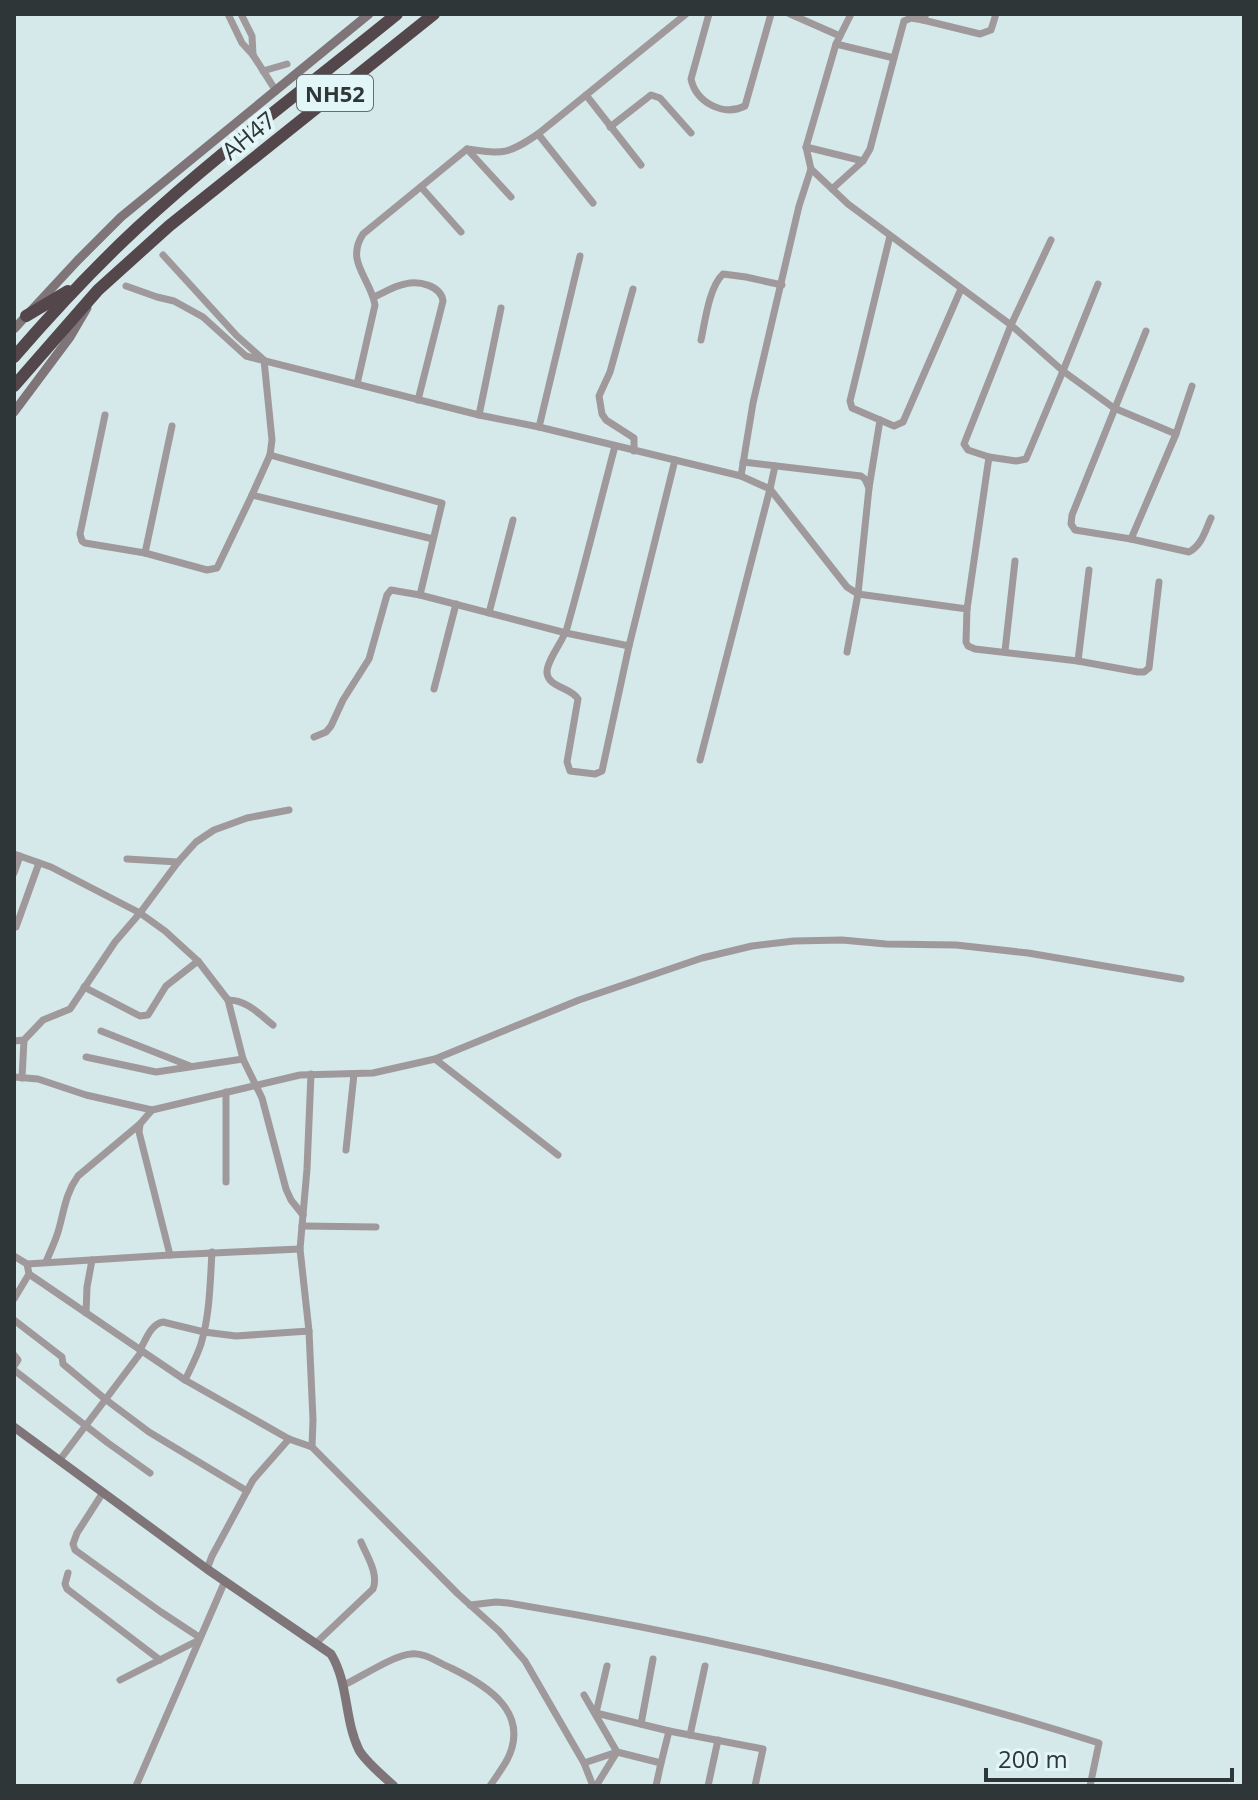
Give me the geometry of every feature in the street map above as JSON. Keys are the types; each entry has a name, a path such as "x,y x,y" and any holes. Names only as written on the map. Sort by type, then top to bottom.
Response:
{"highway":[{"name":"AH47","path":"81,283 137,228 223,154 397,14"},
{"name":"AH47","path":"94,294 169,226 434,14"},
{"path":"26,316 81,283"},
{"name":"NH52","path":"14,357 81,283"},
{"name":"NH52","path":"14,386 94,294"}],"street":[{"path":"228,14 242,43 276,91"},
{"path":"241,14 252,36 253,55"},
{"path":"14,329 121,217 369,14"},
{"path":"357,384 375,314 374,297 355,256 357,243 363,234 467,149 495,153 516,149 686,14"},
{"path":"709,14 691,79 692,87 704,100 722,111 734,111 745,106 771,14"},
{"path":"790,14 838,40 894,58"},
{"path":"741,476 753,403 800,201 811,169 806,147 838,40 851,14"},
{"path":"835,192 870,149 904,21 925,17 980,34 991,30 996,14"},
{"path":"263,71 287,64"},
{"path":"586,95 641,165"},
{"path":"610,127 651,95 660,98 691,133"},
{"path":"538,134 593,203"},
{"path":"806,147 863,161"},
{"path":"467,149 511,197"},
{"path":"811,169 848,204 1011,325 1063,371 1114,408 1176,434"},
{"path":"421,187 461,232"},
{"path":"890,236 850,401 852,408 894,426 903,422 961,289"},
{"path":"1051,240 1011,325 964,444 968,450 989,457 1016,461 1026,459 1098,284"},
{"path":"105,415 80,538 85,543 145,553 207,570 217,568 270,455 272,440 264,360 237,336 163,255"},
{"path":"539,427 580,256"},
{"path":"701,340 712,293 723,274 782,285"},
{"path":"374,297 413,283 437,289 443,296 418,400"},
{"path":"126,286 174,301 203,317 246,356 479,415 741,476 770,489 847,587 858,594 967,609"},
{"path":"633,289 610,372 599,396 602,414 634,438 634,451"},
{"path":"14,412 70,337 94,294"},
{"path":"479,415 501,308"},
{"path":"1146,331 1071,524 1075,530 1189,552 1200,543 1211,518"},
{"path":"1131,539 1176,434 1192,386"},
{"path":"847,652 858,594 880,420"},
{"path":"145,553 172,426"},
{"path":"615,446 566,633 547,668 550,681 573,692 578,699 567,762 570,771 595,774 602,771 675,460"},
{"path":"270,455 442,503 420,595"},
{"path":"989,457 967,609 968,646 1144,672 1149,668 1159,582"},
{"path":"743,462 861,476 869,488"},
{"path":"700,760 775,466"},
{"path":"252,495 433,539"},
{"path":"489,613 513,520"},
{"path":"1005,651 1015,561"},
{"path":"1078,661 1089,570"},
{"path":"314,737 331,726 369,659 391,590 629,646"},
{"path":"434,689 456,604"},
{"path":"289,810 247,818 214,830 196,842 115,942 70,1009 43,1020 24,1040 18,1078 38,1079 86,1095 152,1110 255,1084 311,1074 373,1073 435,1059 579,1000 702,958 752,946 794,941 956,945 1028,953 1181,979"},
{"path":"14,873 17,855 75,879 140,913 198,961 228,1000 243,1059 262,1098 286,1189 303,1215"},
{"path":"127,859 178,862"},
{"path":"16,927 39,863"},
{"path":"84,987 145,1017 166,986 198,961"},
{"path":"228,1000 247,1004 273,1025"},
{"path":"101,1031 192,1067"},
{"path":"14,1041 24,1040"},
{"path":"86,1057 146,1071 243,1059"},
{"path":"435,1059 558,1155"},
{"path":"311,1074 300,1249 309,1331 312,1447"},
{"path":"346,1150 354,1074"},
{"path":"226,1092 226,1182"},
{"path":"46,1262 57,1236 70,1187 78,1176 140,1124 152,1110"},
{"path":"140,1124 141,1143 170,1255"},
{"path":"302,1226 376,1227"},
{"path":"14,1256 27,1264 300,1249"},
{"path":"185,1380 204,1332 212,1252"},
{"path":"86,1313 92,1260"},
{"path":"14,1299 29,1274 27,1264"},
{"path":"29,1274 185,1380 289,1439 312,1447 417,1554 499,1631 525,1661 594,1786"},
{"path":"14,1320 62,1357 63,1364 105,1399 169,1444 247,1491"},
{"path":"59,1461 141,1350 157,1323 247,1337 309,1331"},
{"path":"14,1355 18,1360 14,1368 85,1426 150,1473"},
{"path":"14,1427 102,1494 331,1654 339,1667 360,1751 394,1786"},
{"path":"207,1569 253,1480 289,1439"},
{"path":"102,1494 77,1533 73,1544 75,1550 198,1639"},
{"path":"316,1643 373,1589 375,1575 361,1542"},
{"path":"68,1573 67,1589 160,1660"},
{"path":"136,1786 225,1581"},
{"path":"470,1605 508,1603 707,1641 1049,1727 1099,1743 1090,1786"},
{"path":"120,1680 198,1639"},
{"path":"344,1685 403,1655 420,1654 459,1672 497,1696 508,1709 513,1724 513,1739 508,1758 490,1786"},
{"path":"641,1724 653,1659"},
{"path":"596,1713 607,1666"},
{"path":"690,1735 705,1666"},
{"path":"584,1695 617,1752"},
{"path":"596,1713 763,1749 755,1786"},
{"path":"656,1786 669,1731"},
{"path":"708,1786 718,1740"},
{"path":"584,1763 617,1752 661,1763"},
{"path":"594,1786 617,1752"}]}
